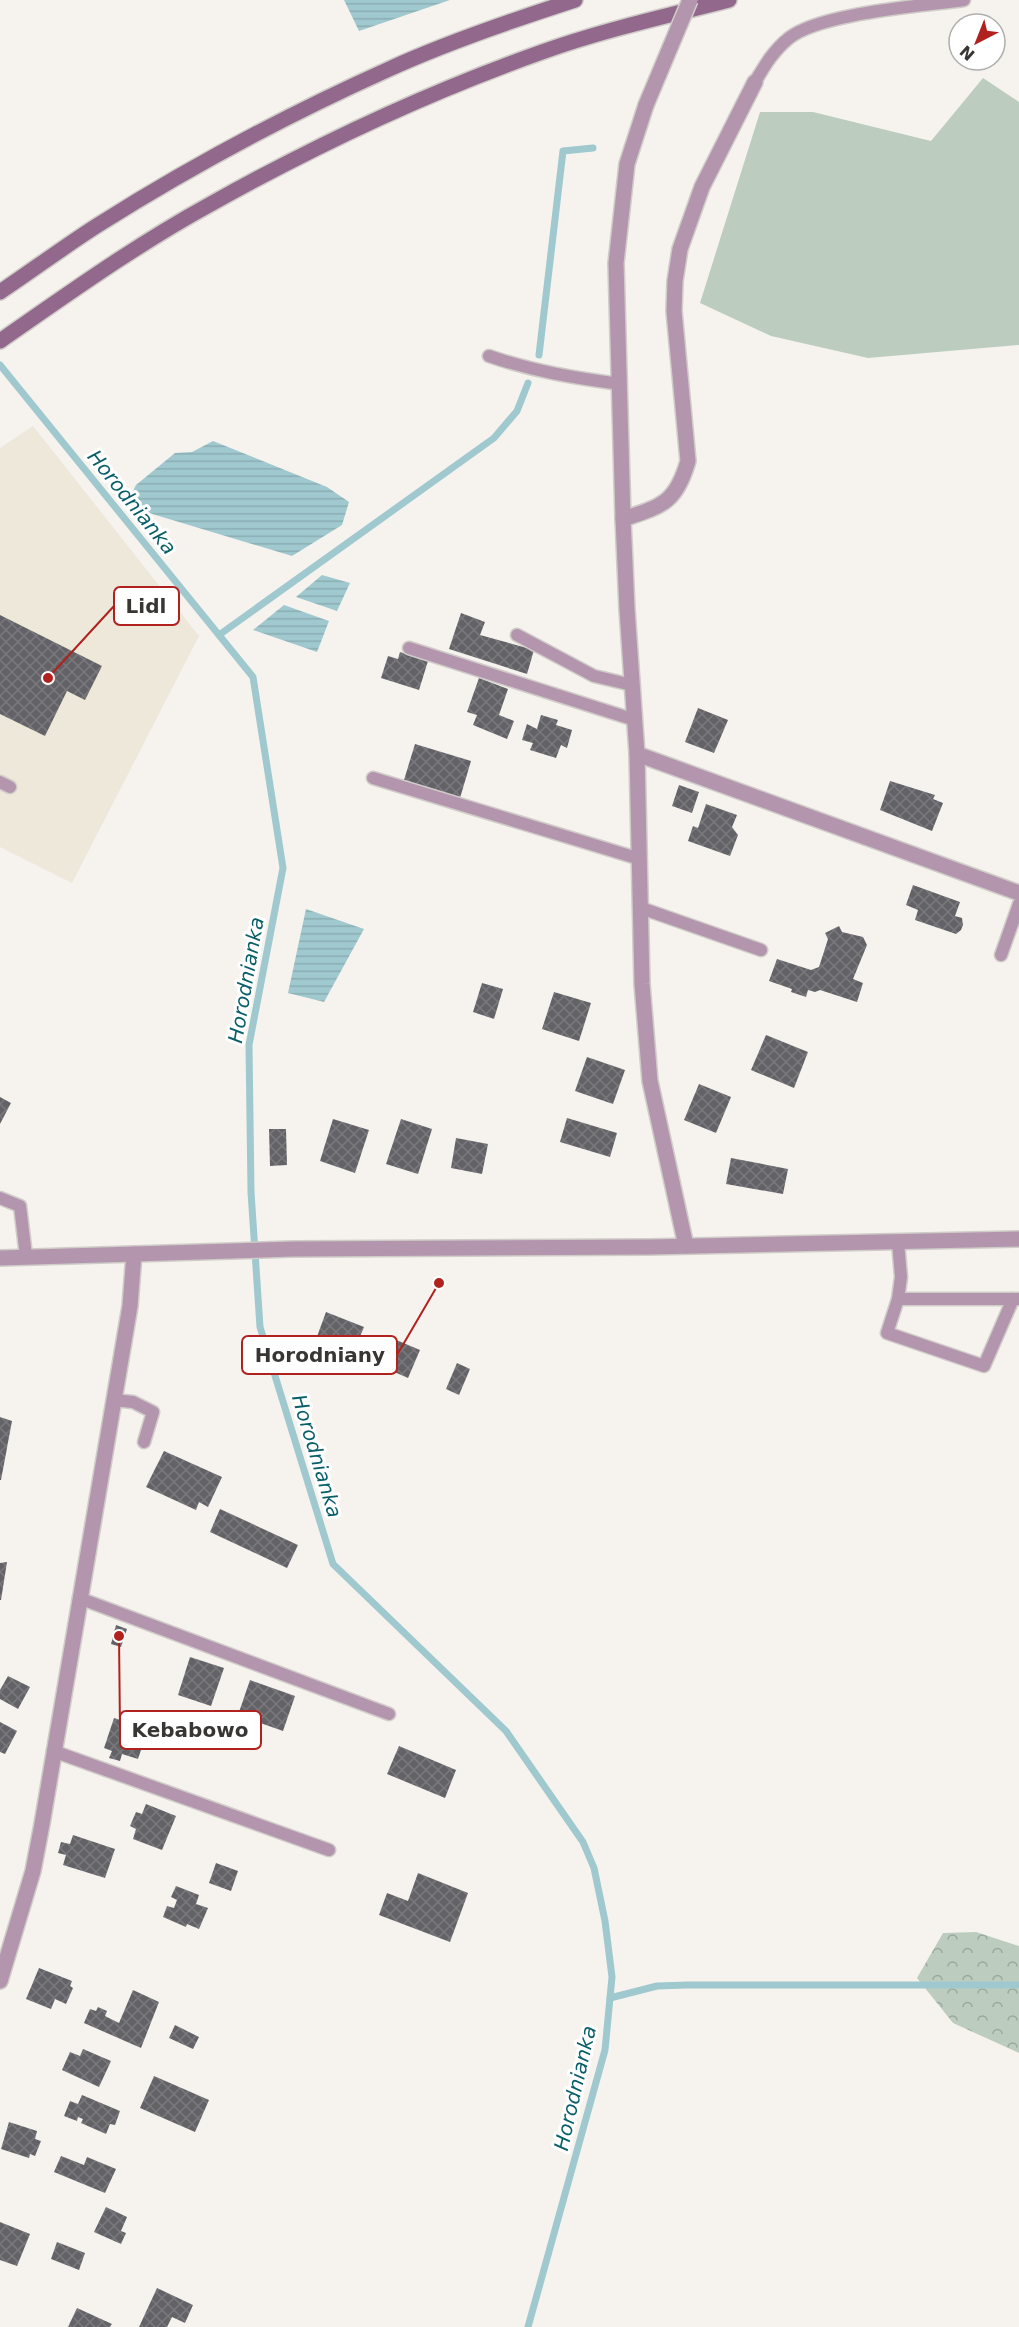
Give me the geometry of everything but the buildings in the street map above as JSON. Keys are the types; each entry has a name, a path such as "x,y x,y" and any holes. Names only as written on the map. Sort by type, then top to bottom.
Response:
{"main road":[{"path":"0,292 97,226 178,177 266,129 388,69 524,16 574,0"},
{"path":"0,341 125,256 207,206 306,152 412,102 543,51 729,0"}],"street":[{"path":"686,1246 650,1081 642,984 637,754 623,519 616,263 627,164 646,105 690,0"},
{"path":"623,519 657,507 672,497 682,482 688,461 674,310 675,281 680,249 702,187 755,82"},
{"path":"637,754 1019,893"},
{"path":"0,1258 293,1249 686,1246 1019,1239"},
{"path":"0,1981 33,1870 112,1400 132,1296 134,1254"}],"lane":[{"path":"755,82 769,58 789,38 806,28 839,18 964,0"},
{"path":"489,356 529,369 620,384"},
{"path":"517,635 594,676 632,685"},
{"path":"410,648 635,720"},
{"path":"373,778 640,859"},
{"path":"1001,955 1019,904"},
{"path":"641,908 761,950"},
{"path":"0,1198 20,1206 26,1256"},
{"path":"898,1242 901,1277 898,1299 888,1333 984,1366 1016,1299 898,1299"},
{"path":"112,1400 133,1402 153,1412 144,1442"},
{"path":"79,1598 389,1714"},
{"path":"53,1751 329,1850"}],"shaded area":[{"path":"33,426 199,636 72,883 0,847 0,448"}],"green space":[{"path":"983,78 1019,102 1019,345 868,358 771,336 700,303 760,112 813,112 931,141"},
{"path":"976,1932 1019,1946 1019,2053 953,2023 917,1978 943,1933"}],"water":[{"path":"344,0 450,0 359,31"},
{"path":"213,441 327,487 349,502 342,525 292,556 149,513 132,493 136,485 175,453 192,452"},
{"path":"322,575 350,583 337,611 296,597"},
{"path":"284,605 329,621 317,652 253,630"},
{"path":"306,909 364,929 324,1002 288,993"}],"waterway":[{"path":"539,355 563,151 593,148"},
{"name":"Horodnianka","path":"0,365 253,677 283,868 249,1045 251,1192 260,1327 333,1564 506,1731 583,1842 594,1868 605,1921 612,1977 605,2050 528,2327"},
{"path":"219,635 494,438 517,411 528,383"},
{"path":"610,1998 657,1986 687,1985 1019,1985"}],"place":[{"name":"Lidl","path":"48,678"},
{"name":"Horodniany","path":"439,1283"},
{"name":"Kebabowo","path":"119,1636"}]}
